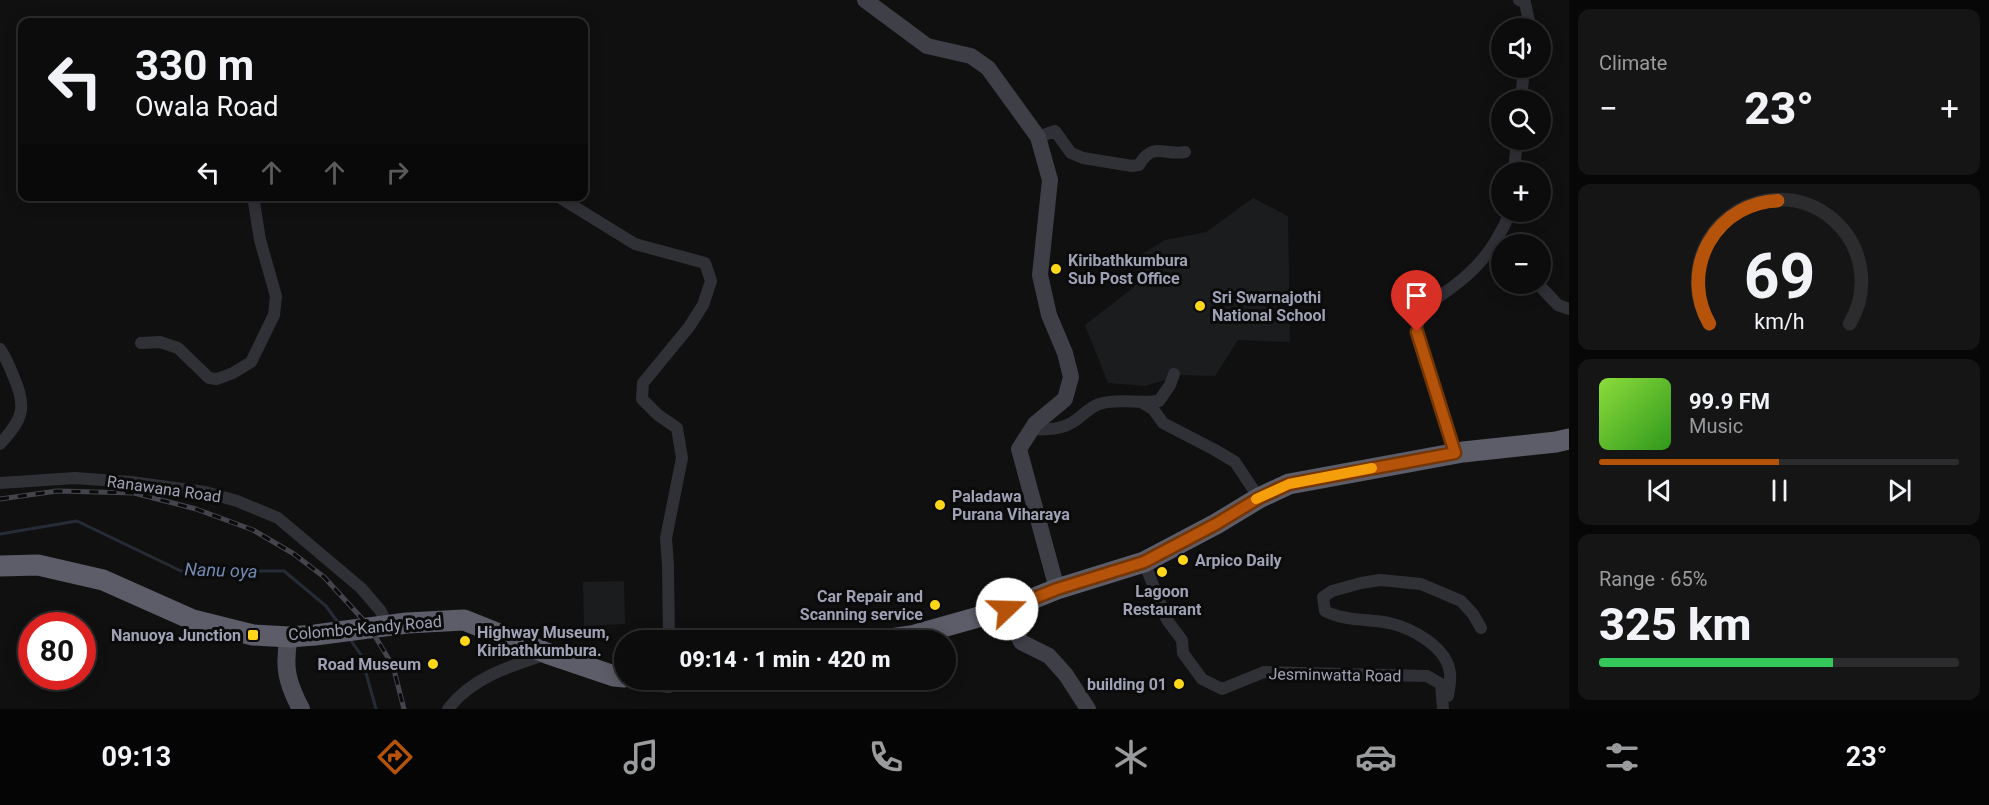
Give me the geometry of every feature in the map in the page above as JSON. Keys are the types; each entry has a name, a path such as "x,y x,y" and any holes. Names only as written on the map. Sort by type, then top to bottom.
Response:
{"highway":[{"path":"932,630 1007,609 1057,589 1144,562 1216,524 1259,498 1289,484 1455,453 1569,439"},
{"name":"Colombo-Kandy Road","path":"0,566 38,565 103,580 193,620 253,635 289,637 424,621 464,620 549,654 614,676"}],"main road":[{"path":"865,0 927,45 971,56 988,68 1038,137 1050,180 1040,275 1049,315 1065,353 1071,377 1065,399 1037,423 1019,449 1057,589"},
{"path":"1007,609 1021,642 1049,656 1066,675 1088,709"},
{"path":"289,637 286,668 301,709"}],"street":[{"path":"1519,0 1525,3 1528,18"},
{"path":"1038,137 1055,131 1071,153 1083,158 1132,166 1139,165 1145,154 1155,150 1185,152"},
{"path":"141,343 160,342 178,348 209,378 217,379 233,373 251,362 274,315 276,296 260,240 254,201"},
{"path":"565,201 635,244 705,263 711,281 703,305 689,327 643,383 642,399 658,415 677,428 682,458 666,538 669,630"},
{"path":"1455,453 1417,332 1420,310 1491,260"},
{"path":"1548,294 1558,305 1569,309"},
{"path":"0,349 20,392 22,408 13,429 0,444"},
{"path":"1148,406 1159,400 1170,385 1174,374"},
{"path":"1037,423 1051,430 1072,423 1096,405 1120,400 1148,406 1163,423 1235,462 1259,498"},
{"name":"Ranawana Road","path":"0,483 75,478 130,482 205,492 237,501 278,518 361,588 380,610 388,626"},
{"name":"Jesminwatta Road","path":"1144,562 1167,620 1182,640 1183,653 1202,679 1222,689 1264,672 1427,676 1441,684 1445,709"},
{"path":"1445,709 1448,700 1450,671 1438,648 1414,632 1390,623 1334,616 1325,611 1323,597 1332,591 1380,580 1421,584 1461,601 1473,614 1481,628"},
{"path":"447,709 455,699 495,672 549,654"}],"shaded area":[{"name":"Sri Swarnajothi National School","path":"1253,198 1288,216 1290,342 1238,340 1215,376 1181,375 1145,386 1108,383 1085,325 1134,287 1140,255 1165,240 1206,232"},
{"path":"624,581 625,624 584,626 583,582"}],"waterway":[{"name":"Nanu oya","path":"0,534 77,521 181,571 284,571 326,606 339,624"},
{"name":"Nanu oya","path":"350,639 361,655 376,709"}],"railway":[{"path":"0,499 57,491 134,493 196,509 253,530 294,554 324,577 370,628 393,666 404,709"}],"slow traffic":[{"path":"1256,499 1289,484 1372,468"}],"place":[{"name":"Kiribathkumbura Sub Post Office","path":"1056,269"},
{"name":"Sri Swarnajothi National School","path":"1200,306"},
{"name":"Paladawa Purana Viharaya","path":"940,505"},
{"name":"Arpico Daily","path":"1183,560"},
{"name":"Lagoon Restaurant","path":"1162,572"},
{"name":"Car Repair and Scanning service","path":"935,605"},
{"name":"Nanuoya Junction","path":"253,635"},
{"name":"Highway Museum, Kiribathkumbura.","path":"465,641"},
{"name":"Road Museum","path":"433,664"},
{"name":"building 01","path":"1179,684"}],"route":[{"path":"1007,609 1057,589 1144,562 1216,524 1259,498 1289,484 1455,453 1417,332"}]}
